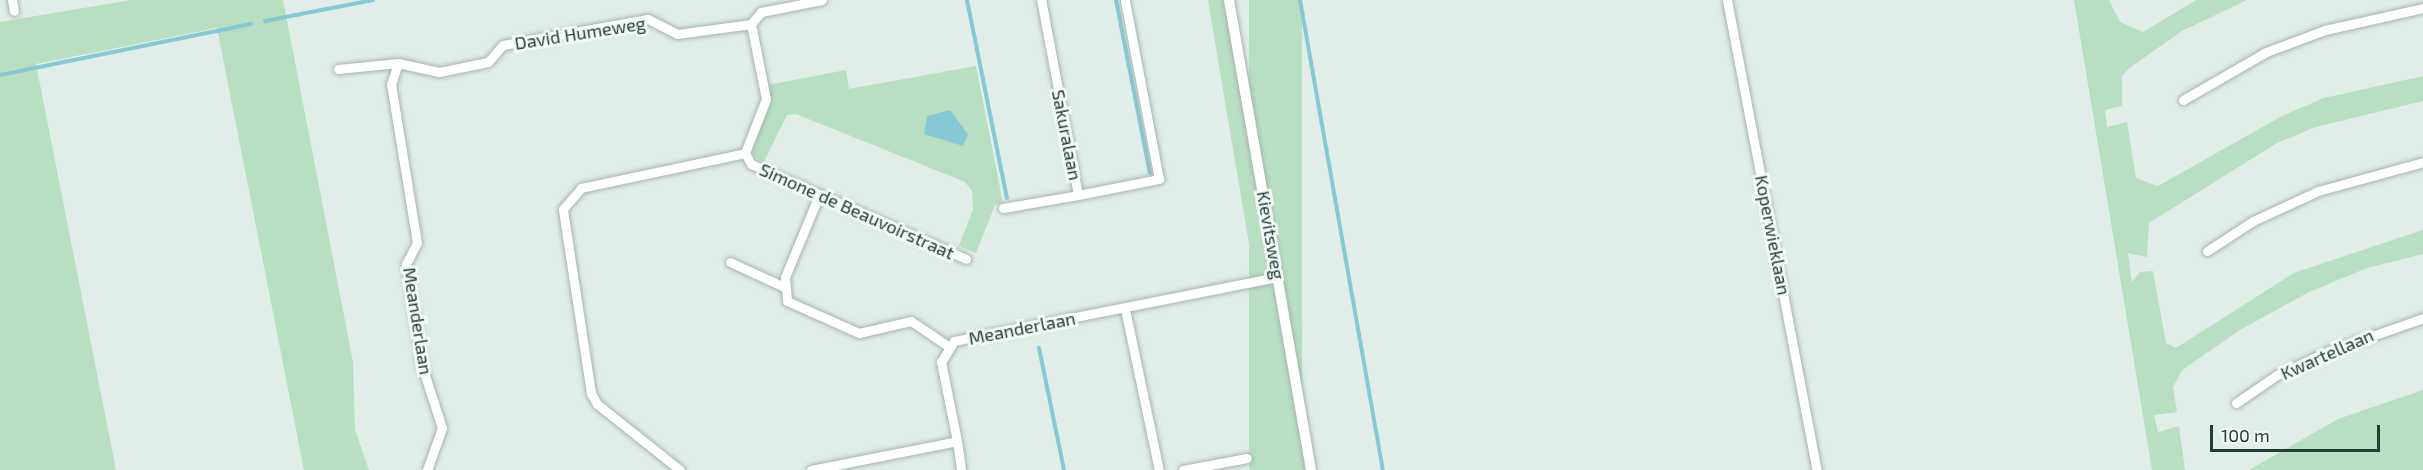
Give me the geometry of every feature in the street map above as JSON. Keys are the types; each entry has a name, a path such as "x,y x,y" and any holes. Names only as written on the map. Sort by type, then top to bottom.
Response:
{"street":[{"path":"12,0 14,10"},
{"name":"David Humeweg","path":"338,69 398,63 440,72 488,62 503,45 648,19 677,34 751,24 761,12 822,0"},
{"name":"Sakuralaan","path":"1003,208 1078,195 1041,0"},
{"path":"1078,195 1159,179 1125,0"},
{"name":"Kievitsweg","path":"1229,0 1311,470"},
{"name":"Koperwieklaan","path":"1727,0 1817,470"},
{"path":"2184,100 2266,52 2325,30 2423,8"},
{"name":"Simone de Beauvoirstraat","path":"751,24 766,99 745,153 751,164 966,259"},
{"name":"Meanderlaan","path":"398,63 391,84 417,243 406,264 422,366 442,428 427,470"},
{"path":"680,470 597,404 591,393 563,209 580,188 745,153"},
{"path":"2207,250 2253,221 2318,191 2423,162"},
{"path":"782,286 819,195"},
{"path":"730,262 782,286 795,307 859,333 911,321 948,346"},
{"name":"Meanderlaan","path":"962,470 941,362 948,346 1278,277"},
{"path":"1125,309 1158,470"},
{"name":"Kwartellaan","path":"2236,403 2277,375 2329,351 2423,318"},
{"path":"811,470 957,441"},
{"path":"1183,470 1247,458"}],"green space":[{"path":"131,0 283,0 353,362 355,430 369,470 304,470 217,28 36,64 116,470 0,470 0,22"},
{"path":"1208,0 1223,0 1272,270 1254,274"},
{"path":"1249,0 1302,0 1302,470 1249,470"},
{"path":"2074,0 2109,0 2120,22 2143,32 2196,0 2247,0 2182,31 2128,69 2122,77 2122,106 2105,110 2107,127 2127,122 2136,178 2158,186 2282,116 2324,98 2423,76 2423,101 2316,127 2277,143 2149,223 2147,257 2128,253 2132,282 2140,272 2153,271 2166,343 2176,348 2294,273 2423,230 2423,254 2367,268 2309,292 2240,330 2182,370 2173,387 2177,412 2154,415 2158,432 2179,426 2185,470 2152,470"},
{"path":"976,66 1003,203 995,205 976,253 959,246 973,209 972,191 965,182 796,114 787,115 763,164 750,151 770,106 768,85 846,70 849,89"},
{"path":"1274,286 1306,470 1289,470 1257,289"},
{"path":"2423,390 2423,470 2249,470 2338,419"}],"water":[{"path":"950,110 968,134 963,146 924,134 927,116"}],"waterway":[{"path":"265,21 373,0"},
{"path":"967,0 1007,198"},
{"path":"1116,0 1150,173"},
{"path":"1300,0 1383,470"},
{"path":"0,75 251,24"},
{"path":"1039,348 1064,470"}]}
